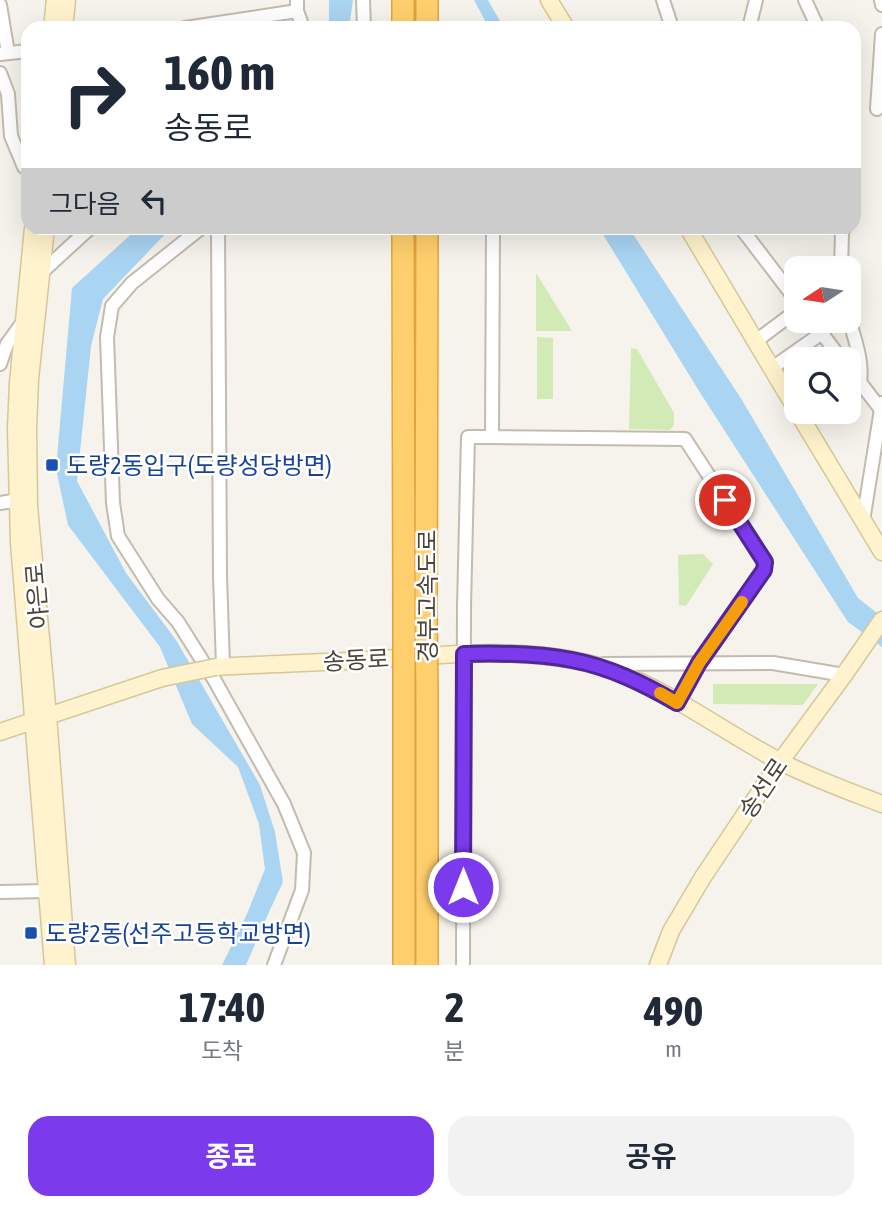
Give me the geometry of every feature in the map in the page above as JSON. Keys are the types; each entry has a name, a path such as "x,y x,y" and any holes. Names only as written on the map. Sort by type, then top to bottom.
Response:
{"highway":[{"path":"403,0 403,21"},
{"path":"427,0 427,21"},
{"name":"경부고속도로","path":"404,235 404,965"},
{"name":"경부고속도로","path":"427,235 428,965"}],"street":[{"path":"53,21 55,0"},
{"path":"65,21 67,0"},
{"path":"363,0 364,21"},
{"path":"549,0 562,21"},
{"path":"663,0 670,21"},
{"path":"751,21 756,0"},
{"path":"805,0 815,21"},
{"path":"0,5 4,54"},
{"path":"221,21 297,6"},
{"path":"877,109 882,34"},
{"path":"0,73 8,94 5,108 11,136 21,160"},
{"name":"야은로","path":"32,235 16,429 19,543 67,965"},
{"name":"야은로","path":"45,235 30,379 28,456 52,965"},
{"path":"42,272 82,235"},
{"path":"192,235 132,283 112,306 107,337 113,503 118,536 215,681 284,804 303,853 302,890 274,965"},
{"path":"218,235 220,666"},
{"path":"492,437 493,235"},
{"path":"692,235 784,388"},
{"path":"746,235 784,284"},
{"path":"841,256 842,235"},
{"path":"756,341 784,320"},
{"path":"0,364 7,344 23,322"},
{"path":"772,368 822,333 832,347"},
{"path":"861,384 882,408 863,521"},
{"path":"805,424 882,552"},
{"path":"463,965 468,437 685,439 765,562 764,570 699,663 677,703"},
{"path":"0,503 18,500"},
{"name":"송선로","path":"658,965 671,931 703,877 780,762 882,620"},
{"name":"송동로","path":"0,732 162,678 220,666 464,654 540,656 573,660 616,672 646,685 780,762 882,804"},
{"path":"590,664 773,663 844,675"},
{"path":"0,892 47,891"}],"green space":[{"path":"536,273 572,331 536,331"},
{"path":"537,337 553,338 553,399 537,399"},
{"path":"631,348 637,349 674,413 674,425 670,430 629,429"},
{"path":"703,554 713,564 686,606 679,605 678,555"},
{"path":"713,684 818,684 803,705 713,704"}],"water":[{"path":"329,0 353,0 350,21 329,21"},
{"path":"474,0 488,0 500,21 485,21"},
{"path":"130,235 164,235 103,299 91,346 77,481 126,573 176,640 260,785 275,832 283,882 246,965 222,965 265,869 259,824 238,767 192,724 160,647 68,525 56,469 72,288"},
{"path":"603,235 634,235 742,400 858,598 882,617 882,647 848,622 699,391"}],"slow traffic":[{"path":"660,693 677,703 699,663 742,602"}],"place":[{"name":"도량2동입구(도량성당방면)","path":"52,465"},
{"name":"도량2동(선주고등학교방면)","path":"31,933"}],"route":[{"path":"463,887 464,654 508,654 573,660 616,672 677,703 699,663 764,570 765,562 725,500"}]}
